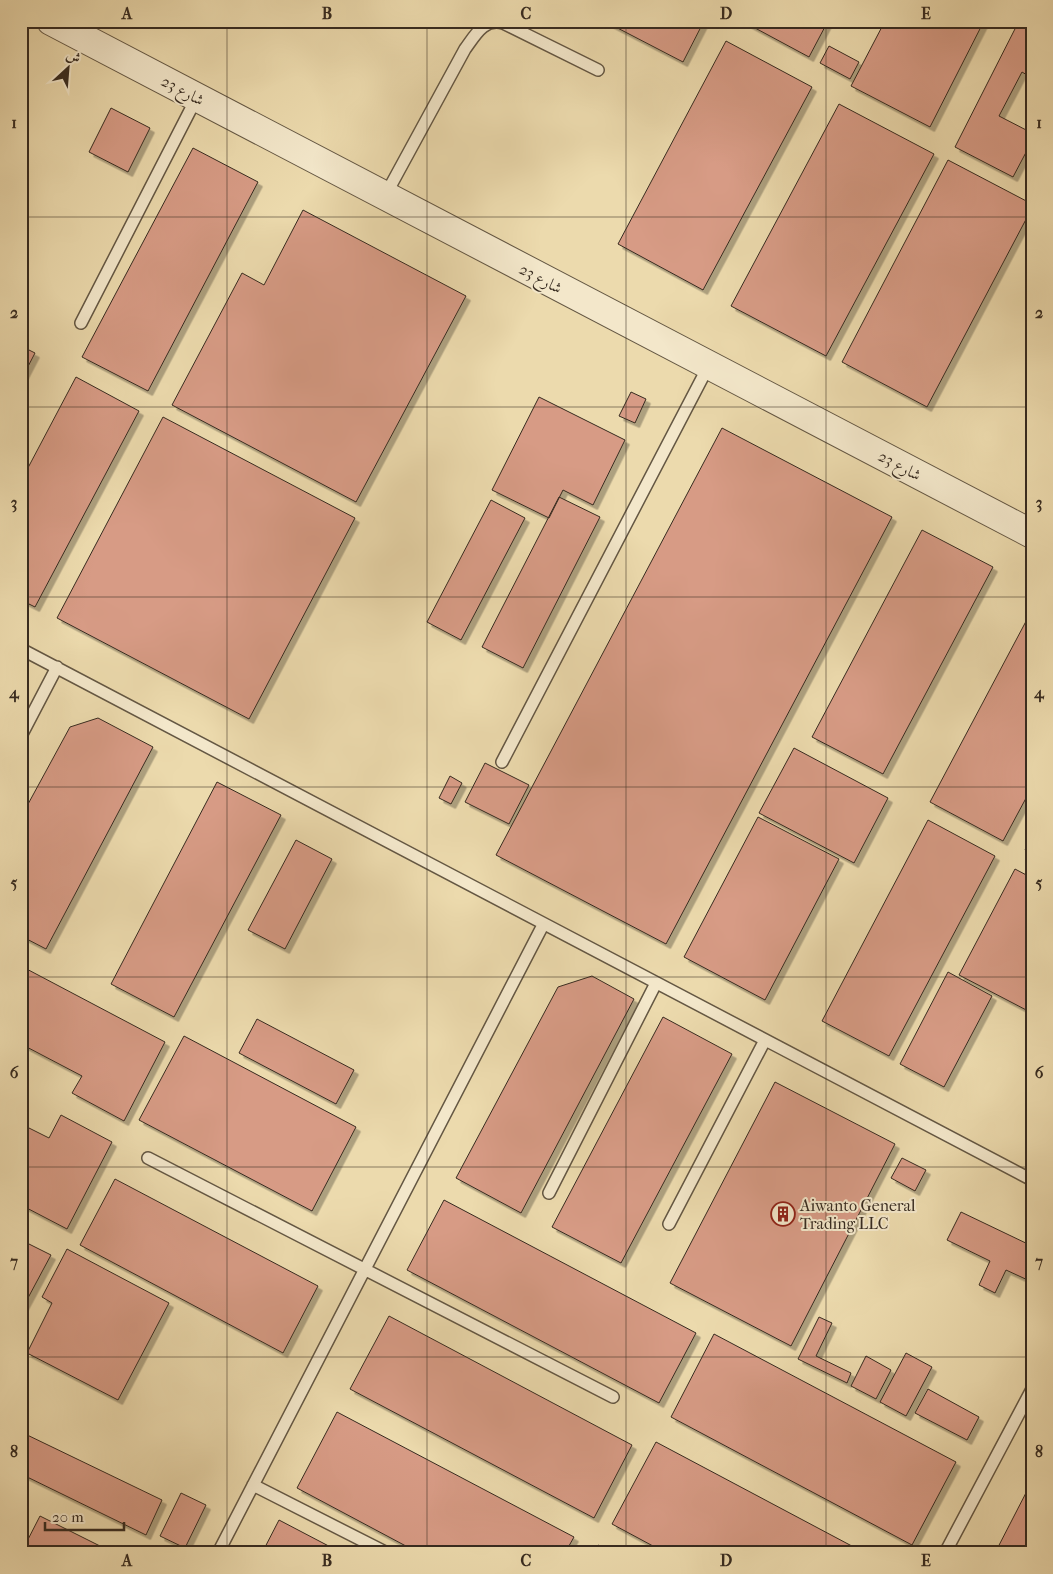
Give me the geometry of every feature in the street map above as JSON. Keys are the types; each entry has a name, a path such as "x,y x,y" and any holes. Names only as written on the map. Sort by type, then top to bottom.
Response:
{"street":[{"name":"شارع 23","path":"51,21 1032,534"}],"lane":[{"path":"385,196 465,49 479,30 487,24 502,22 598,70"},
{"path":"81,323 198,98"},
{"path":"502,762 709,365"},
{"path":"21,649 543,925 1032,1180"},
{"path":"21,736 57,667"},
{"path":"218,1553 543,925"},
{"path":"549,1193 656,983"},
{"path":"669,1224 765,1040"},
{"path":"148,1158 613,1397"},
{"path":"945,1553 1032,1389"},
{"path":"253,1484 387,1553"}],"building":[{"path":"604,21 704,21 683,62"},
{"path":"742,21 828,21 809,57"},
{"path":"885,21 984,21 930,127 851,86"},
{"path":"1019,21 1032,21 1032,78 1022,72 999,116 1032,133 1032,141 1013,177 955,147"},
{"path":"726,41 812,87 703,290 618,244"},
{"path":"829,46 859,62 850,79 820,63"},
{"path":"839,104 934,154 826,356 731,306"},
{"path":"111,108 150,128 128,172 89,152"},
{"path":"193,148 258,182 148,391 82,357"},
{"path":"948,160 1032,204 1032,208 927,407 842,362"},
{"path":"303,210 466,296 356,502 172,405 242,273 264,285"},
{"path":"21,346 35,353 21,380"},
{"path":"76,377 139,411 35,607 21,600 21,481"},
{"path":"631,392 646,399 635,423 619,416"},
{"path":"539,397 625,440 593,505 563,490 549,518 492,490"},
{"path":"163,417 355,518 249,719 57,618"},
{"path":"722,428 892,517 666,944 496,855"},
{"path":"559,497 600,517 523,668 482,647"},
{"path":"491,500 525,518 461,640 427,622"},
{"path":"922,530 993,567 883,774 812,737"},
{"path":"1032,610 1032,787 1003,841 930,802"},
{"path":"98,718 153,747 46,949 21,936 21,817 70,727"},
{"path":"794,748 888,798 854,863 759,813"},
{"path":"485,763 529,785 509,824 465,802"},
{"path":"450,776 462,783 451,804 439,798"},
{"path":"217,782 281,815 174,1017 111,984"},
{"path":"758,817 839,859 765,1000 684,957"},
{"path":"928,820 995,856 889,1056 822,1021"},
{"path":"1032,837 1032,854 1025,850"},
{"path":"296,840 332,859 285,949 248,930"},
{"path":"1015,869 1032,878 1032,1013 959,975"},
{"path":"21,966 165,1042 124,1121 72,1093 82,1076 21,1044"},
{"path":"948,972 992,996 944,1087 900,1064"},
{"path":"592,976 634,999 521,1213 456,1178 558,987"},
{"path":"663,1017 732,1054 621,1263 552,1227"},
{"path":"257,1019 354,1070 336,1104 239,1053"},
{"path":"184,1036 356,1127 312,1211 139,1120"},
{"name":"Aiwanto General Trading LLC","path":"775,1082 895,1144 791,1346 670,1283"},
{"path":"61,1115 112,1142 67,1229 21,1205 21,1124 49,1138"},
{"path":"902,1158 926,1170 915,1191 891,1178"},
{"path":"115,1179 318,1286 283,1353 80,1245"},
{"path":"444,1200 696,1333 659,1403 407,1270"},
{"path":"961,1212 1032,1246 1032,1282 1006,1270 995,1293 979,1285 990,1261 947,1240"},
{"path":"21,1240 51,1255 21,1311"},
{"path":"67,1249 169,1303 118,1400 27,1353 52,1303 42,1297"},
{"path":"389,1316 632,1445 594,1518 350,1389"},
{"path":"819,1317 832,1323 816,1356 851,1373 847,1383 798,1359"},
{"path":"714,1334 956,1462 912,1545 671,1417"},
{"path":"906,1353 932,1367 906,1416 880,1402"},
{"path":"866,1356 891,1370 876,1399 851,1386"},
{"path":"928,1389 979,1417 967,1440 915,1413"},
{"path":"337,1412 574,1537 565,1553 419,1553 297,1488"},
{"path":"21,1432 162,1500 146,1535 21,1474"},
{"path":"656,1442 865,1553 666,1553 612,1524"},
{"path":"1029,1487 1032,1488 1032,1553 995,1553"},
{"path":"181,1493 206,1505 185,1548 160,1536"},
{"path":"40,1516 114,1553 21,1553"},
{"path":"279,1520 342,1553 262,1553"},
{"path":"598,1545 613,1553 594,1553"}],"place":[{"name":"Aiwanto General Trading LLC","path":"783,1214"}]}
